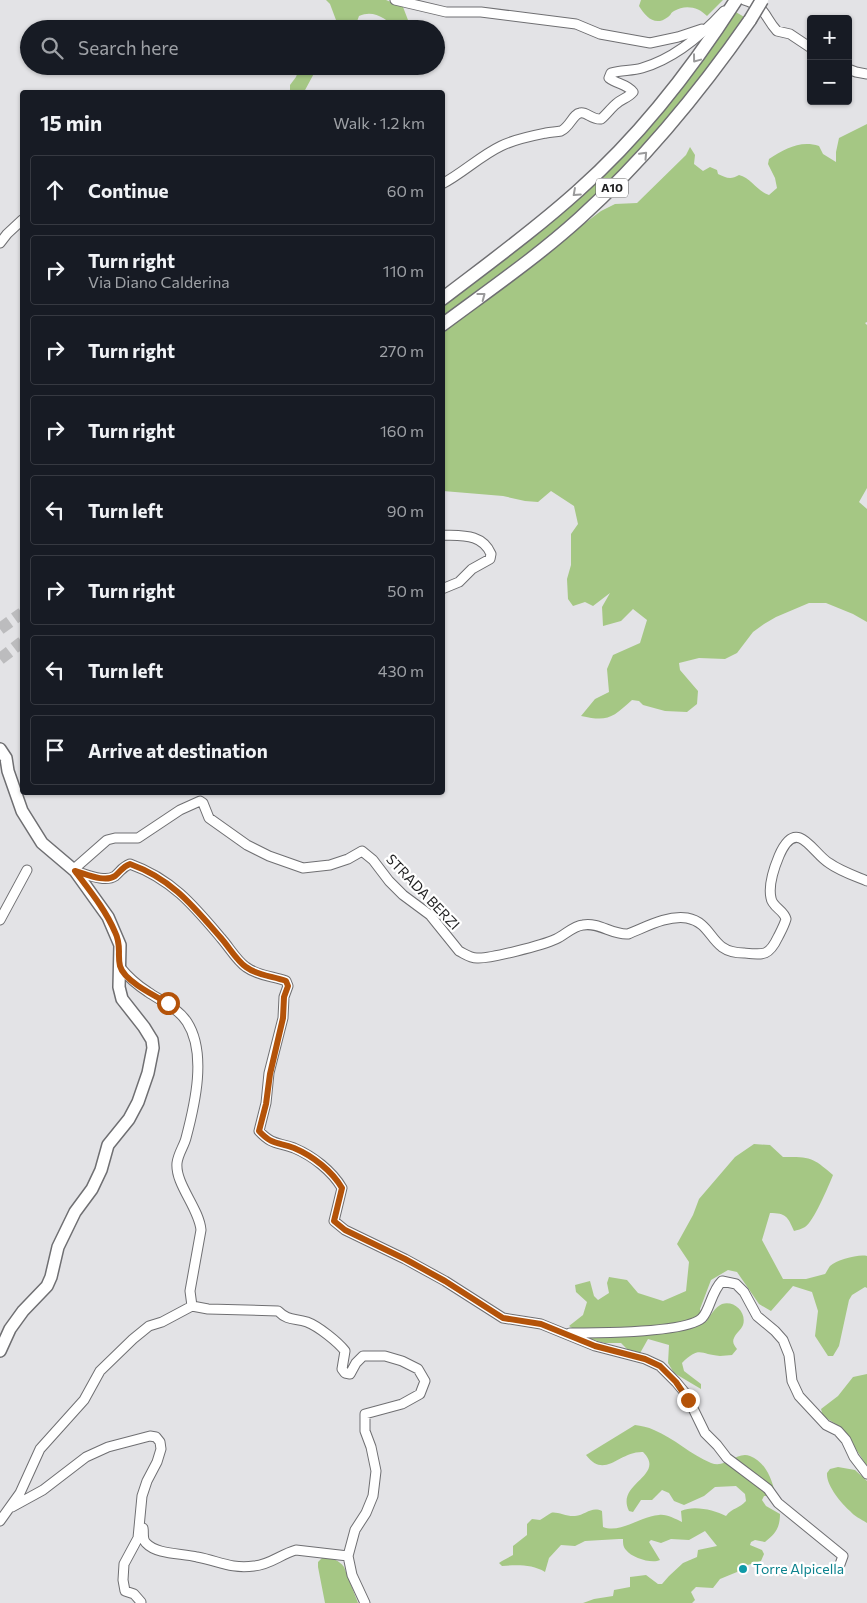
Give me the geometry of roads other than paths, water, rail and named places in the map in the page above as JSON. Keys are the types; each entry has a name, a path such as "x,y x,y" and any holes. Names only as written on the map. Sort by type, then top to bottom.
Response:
{"highway":[{"name":"A10","path":"445,296 552,214 609,162 673,90 724,19 735,0"},
{"name":"A10","path":"445,323 562,233 618,183 692,100 750,20 762,0"}],"main road":[{"path":"0,749 6,758 8,771 22,811 32,828 42,843 75,870 99,903 116,934 120,945 119,987 122,999 144,1027 152,1040 153,1048 144,1088 129,1119 108,1145 101,1170 92,1189 75,1212 58,1247 47,1286 23,1311 10,1329 0,1351"}],"street":[{"path":"395,0 446,12 481,12 576,24 600,34 650,43 694,33 708,25"},
{"path":"445,183 457,177 479,159 501,146 524,138 561,131 570,125 580,112 592,118 602,119 616,104 630,96 633,92 626,86 609,78 611,73 640,69 661,61 699,36 723,12 729,3 735,0"},
{"path":"744,0 755,4 765,12 778,31 790,34 807,45"},
{"path":"852,70 867,74"},
{"path":"0,243 6,234 20,222"},
{"path":"445,535 473,537 486,544 491,556 472,569 459,582 445,588"},
{"name":"STRADA BERZI","path":"75,870 107,840 138,838 198,797 203,803 209,818 247,845 269,856 303,868 330,865 348,859 362,851 373,860 389,881 430,915 459,951 477,958 507,953 552,941 580,925 592,925 622,934 666,920 681,918 689,918 702,924 718,944 734,953 764,954 772,949 786,919 771,900 774,872 782,850 788,841 796,838 803,840 833,866 867,881"},
{"path":"75,870 108,878 115,876 122,867 130,864 154,873 190,902 246,967 268,977 286,981 288,986 284,997 282,1025 259,1131 268,1140 295,1149 311,1158 335,1176 342,1188 334,1221 345,1230 445,1281 503,1318 541,1324 595,1346 645,1359 660,1366 686,1394 705,1433 727,1458 768,1489 778,1503 843,1556 839,1567"},
{"path":"0,920 27,870"},
{"path":"120,967 130,979 168,1003 187,1022 196,1044 199,1061 193,1106 186,1139 177,1163 180,1178 200,1221 201,1230 190,1291 192,1306"},
{"path":"565,1333 614,1332 691,1324 705,1316 712,1296 722,1281 736,1284 744,1292 757,1316 783,1340 789,1355 792,1381 799,1396 826,1425 838,1431 846,1440 854,1457 867,1474"},
{"path":"0,1521 20,1493 40,1450 84,1400 100,1371 149,1326 162,1322 192,1306 208,1309 278,1311 286,1318 309,1323 341,1346 345,1351 342,1369 345,1373 350,1374 356,1363 363,1356 385,1356 418,1369 425,1381 420,1394 402,1404 365,1414 365,1432 371,1447 376,1472 373,1496 366,1513 355,1530 348,1556 352,1575 365,1603"},
{"path":"9,1509 44,1490 86,1457 108,1447 150,1436 156,1437 160,1442 161,1449 142,1496 138,1538 124,1564 123,1580 125,1591 134,1594 141,1602"},
{"path":"140,1519 144,1530 143,1538 146,1543 155,1549 199,1557 218,1564 237,1567 267,1564 296,1550 348,1556"}],"tunnel":[{"path":"0,629 20,614"},
{"path":"0,659 20,644"}],"place":[{"name":"Torre Alpicella","path":"743,1569"}]}
